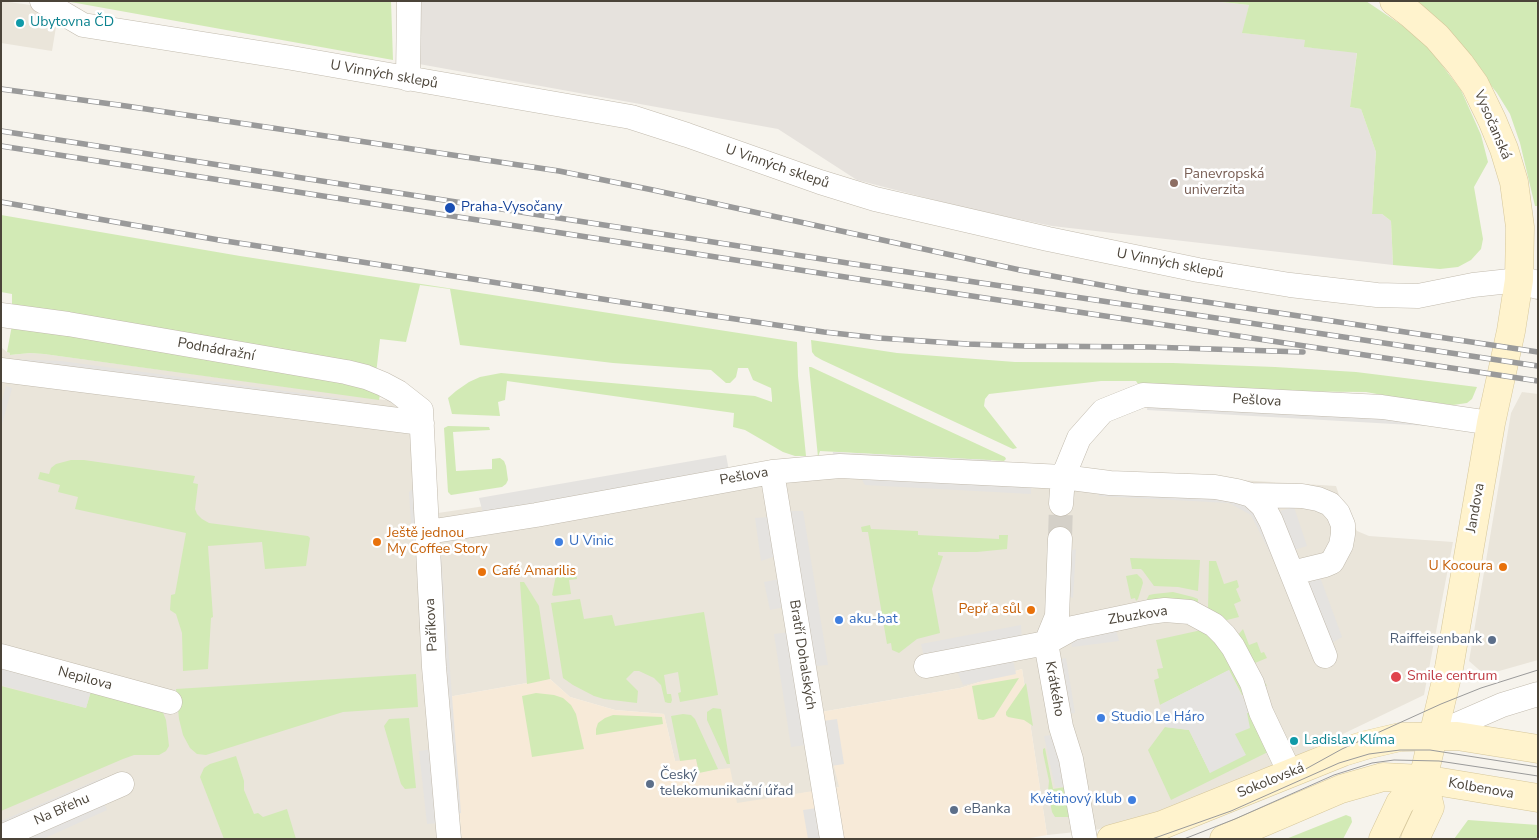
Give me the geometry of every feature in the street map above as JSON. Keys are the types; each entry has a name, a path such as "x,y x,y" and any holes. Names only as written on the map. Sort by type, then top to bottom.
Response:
{"main road":[{"name":"Vysočanská","path":"1394,1 1437,37 1460,64 1475,85 1492,120 1514,182 1528,282"},
{"name":"Jandova","path":"1423,779 1449,668 1491,423 1511,330 1528,282"},
{"path":"1434,735 1481,739 1538,749"},
{"name":"Sokolovská","path":"1111,839 1162,825 1290,773 1366,745 1400,737 1434,735"},
{"path":"1224,839 1341,789 1367,781 1383,778 1423,779"},
{"path":"1382,839 1400,803 1423,779"},
{"path":"1415,839 1430,807 1423,779"},
{"name":"Kolbenova","path":"1423,779 1538,798"}],"street":[{"name":"U Vinných sklepů","path":"42,1 83,25 292,58 630,117 875,199 1048,239 1198,270 1290,285 1377,295 1418,296 1473,285 1528,282"},
{"path":"408,79 409,1"},
{"name":"Podnádražní","path":"1,315 68,324 346,372 366,377 398,392 421,416"},
{"path":"1,371 421,416"},
{"name":"Pešlova","path":"1063,478 1079,438 1103,411 1143,395 1382,408 1491,423"},
{"name":"Paříkova","path":"421,416 434,667 449,839"},
{"name":"Pešlova","path":"428,532 554,512 772,472 840,466 1063,478 1110,483 1214,487 1251,495 1293,495 1318,499 1330,504 1338,513 1343,524 1341,545 1332,562 1292,573"},
{"name":"Bratří Dohalských","path":"772,472 832,839"},
{"path":"1061,504 1063,478"},
{"path":"1251,495 1263,506 1272,521 1325,656"},
{"name":"Krátkého","path":"1060,539 1057,616 1046,643 1061,727 1071,759 1085,839"},
{"name":"Zbuzkova","path":"926,666 1046,643 1073,628 1149,612 1177,610 1190,612 1214,625 1232,647 1252,683 1261,712 1290,773"},
{"name":"Nepilova","path":"1,656 170,702"},
{"path":"1434,735 1502,706 1538,694"},
{"name":"Na Břehu","path":"1,837 122,784"}],"shaded area":[{"path":"1,1 38,6 57,21 52,51 1,43"},
{"path":"419,1 1213,1 1249,5 1243,33 1306,40 1305,47 1357,52 1350,107 1361,109 1376,152 1372,214 1382,214 1391,221 1393,265 1052,226 973,210 857,180 778,129 419,64"},
{"path":"2,348 11,355 44,354 400,402 411,432 418,516 812,457 1049,464 1095,471 1336,486 1341,501 1357,531 1369,536 1453,542 1424,695 1295,757 1189,803 1096,830 1047,835 1022,669 960,688 821,712 840,787 736,804 723,769 699,773 683,761 675,761 664,714 615,710 570,697 550,679 448,697 462,839 1,839"},
{"path":"11,359 61,361 360,401 359,407 12,365"},
{"path":"6,386 12,388 1,428 1,404"},
{"path":"1522,392 1538,394 1538,660 1485,675 1469,661 1511,413"},
{"path":"1148,401 1448,422 1447,427 1147,410"},
{"path":"833,452 991,460 991,466 832,458"},
{"path":"726,455 729,471 483,513 479,498"},
{"path":"861,478 1031,487 1031,494 865,485"},
{"path":"416,486 419,555 413,555 409,492"},
{"path":"1099,491 1220,496 1253,507 1279,571 1251,515 1229,503 1099,496"},
{"path":"1294,507 1307,546 1294,550 1280,511"},
{"path":"789,511 803,511 828,665 816,666"},
{"path":"769,517 776,556 761,561 755,518"},
{"path":"1076,549 1073,598 1067,596 1070,551"},
{"path":"441,554 461,813 454,815 434,555"},
{"path":"1320,577 1342,637 1330,644 1307,582"},
{"path":"780,579 785,607 770,610 764,582"},
{"path":"1021,625 1023,658 1013,660 1016,674 963,685 957,671 924,657 921,644"},
{"path":"1115,626 1119,641 1072,647 1070,635"},
{"path":"789,632 806,745 791,747 774,634"},
{"path":"1066,658 1075,713 1061,715 1052,661"},
{"path":"1,663 91,691 86,708 1,685"},
{"path":"1022,669 1047,835 1025,839 462,839 448,697 550,679 570,697 615,710 664,714 675,761 696,759 699,772 730,768 737,803 839,787 821,712 960,688"},
{"path":"1229,670 1250,712 1247,713 1250,728 1235,734 1246,755 1210,773 1189,730 1165,727 1160,705"},
{"path":"837,719 844,764 831,766 823,721"},
{"path":"1060,734 1067,787 1055,787 1044,736"},
{"path":"433,749 441,823 427,824 419,751"},
{"path":"102,778 103,784 1,829 1,821"},
{"path":"102,799 107,810 43,839 23,839"},
{"path":"817,808 822,839 808,839 803,810"}],"green space":[{"path":"65,1 391,1 393,60"},
{"path":"1213,1 1366,1 1403,26 1428,47 1461,90 1481,135 1488,162 1474,187 1483,239 1481,249 1471,260 1458,267 1440,269 1393,265 1391,221 1382,214 1372,214 1376,152 1361,109 1350,107 1357,53 1304,47 1305,40 1242,33 1249,5"},
{"path":"1414,1 1538,1 1538,206 1535,206 1520,143 1510,114 1497,93 1464,52"},
{"path":"1,215 240,256 797,342 798,376 806,456 795,456 783,452 745,430 733,427 734,413 507,381 505,400 498,402 500,416 452,414 448,398 456,391 480,377 501,373 755,396 772,402 772,398 771,388 753,380 748,368 738,368 736,377 730,383 726,383 711,370 613,363 460,345 450,289 420,285 406,342 380,339 376,374 12,307 12,294 1,292"},
{"path":"12,325 381,389 379,400 44,354 10,355 7,352"},
{"path":"811,340 897,353 1015,362 1173,363 1275,367 1356,372 1477,387 1472,399 1467,403 1453,405 1366,392 1142,390 1136,381 1101,381 989,394 985,399 984,406 1017,448 1013,449 822,360 812,352"},
{"path":"809,367 1006,459 1004,461 820,451 818,457"},
{"path":"448,426 489,427 490,430 453,432 456,471 492,469 492,459 500,458 506,466 508,480 506,484 502,487 451,495 448,492 444,428"},
{"path":"71,460 84,460 195,476 193,483 198,484 195,509 202,519 209,523 308,536 310,538 306,566 265,569 262,542 208,546 213,617 211,618 208,669 183,671 182,633 176,614 170,610 171,595 175,594 186,533 75,509 78,497 58,492 60,485 38,479 40,472 49,474 51,468 56,464"},
{"path":"870,525 871,529 918,531 918,535 999,539 999,535 1008,535 1007,549 977,552 938,552 938,555 943,556 932,589 940,633 917,639 899,653 892,650 891,643 887,644 868,532 862,532 861,527"},
{"path":"1130,558 1200,560 1198,591 1178,587 1154,586 1141,569 1132,569"},
{"path":"1209,561 1216,561 1224,584 1237,580 1239,587 1236,589 1241,601 1234,604 1239,617 1223,621 1208,610"},
{"path":"575,567 577,579 569,580 571,594 552,595 557,570"},
{"path":"1137,574 1143,583 1136,601 1135,598 1131,599 1126,576"},
{"path":"520,582 524,582 539,606 550,679 527,684"},
{"path":"1173,592 1198,599 1198,603 1148,602 1147,599 1149,595"},
{"path":"580,599 584,619 612,615 615,626 704,612 718,695 680,702 678,693 681,692 678,672 664,675 667,694 671,694 671,703 665,702 661,685 654,678 639,671 634,671 626,679 638,691 637,703 604,699 573,685 563,678 551,603"},
{"path":"1243,629 1249,645 1257,642 1261,653 1264,652 1267,658 1255,663 1267,686 1264,686 1238,635"},
{"path":"1203,631 1216,638 1245,694 1242,695 1229,670 1160,705 1154,680 1159,678 1157,669 1163,668 1156,640"},
{"path":"416,674 418,707 343,712 206,755 197,754 190,748 183,735 179,719 176,689"},
{"path":"1019,678 994,717 983,720 978,719 972,686"},
{"path":"1026,683 1033,726 1024,720 1006,715 1006,712"},
{"path":"1,686 86,708 91,691 162,710 166,720 169,746 166,751 159,755 134,755 1,811"},
{"path":"536,693 563,698 571,705 576,714 584,749 532,757 522,696"},
{"path":"713,708 721,709 730,764 727,764 707,720 707,712"},
{"path":"1250,712 1268,752 1171,800 1148,750 1165,727 1189,730 1210,773 1247,713"},
{"path":"613,715 662,717 663,724 596,735 598,723"},
{"path":"691,715 695,719 718,769 699,773 696,759 680,761 671,716"},
{"path":"409,718 416,788 405,789 401,784 384,726 389,719"},
{"path":"1045,748 1053,789 1065,787 1069,817 1055,817 1052,812 1048,792 1049,781 1043,753"},
{"path":"236,756 244,781 244,790 254,814 258,813 263,817 287,809 296,839 224,839 200,777 204,768 210,764"},
{"path":"1346,815 1351,817 1352,822 1343,839 1286,839"},
{"path":"1468,820 1538,825 1538,839 1454,839"}],"tunnel":[{"path":"1060,539 1061,504"}],"tram line":[{"path":"1293,776 1342,749 1441,704 1481,688 1538,670"},
{"path":"1152,839 1231,811 1339,763 1369,754 1400,750 1430,750 1538,767"},
{"path":"1184,839 1235,819 1334,775 1372,763 1394,760 1439,761 1538,776"}],"railway":[{"path":"1,89 559,171 1020,270 1133,291 1538,352"},
{"path":"1,131 854,264 1538,366"},
{"path":"1,146 832,275 1538,381"},
{"path":"1,202 219,240 824,332 967,344 1303,352"}],"place":[{"name":"Ubytovna ČD","path":"20,23"},
{"name":"Panevropská univerzita","path":"1174,183"},
{"name":"Praha-Vysočany","path":"450,208"},
{"name":"Ještě jednou My Coffee Story","path":"377,542"},
{"name":"U Vinic","path":"559,542"},
{"name":"U Kocoura","path":"1503,567"},
{"name":"Café Amarilis","path":"482,572"},
{"name":"Pepř a sůl","path":"1031,610"},
{"name":"aku-bat","path":"839,620"},
{"name":"Raiffeisenbank","path":"1492,640"},
{"name":"Smile centrum","path":"1396,677"},
{"name":"Studio Le Háro","path":"1101,718"},
{"name":"Ladislav Klíma","path":"1294,741"},
{"name":"Český telekomunikační úřad","path":"650,784"},
{"name":"Květinový klub","path":"1132,800"},
{"name":"eBanka","path":"954,810"}]}
